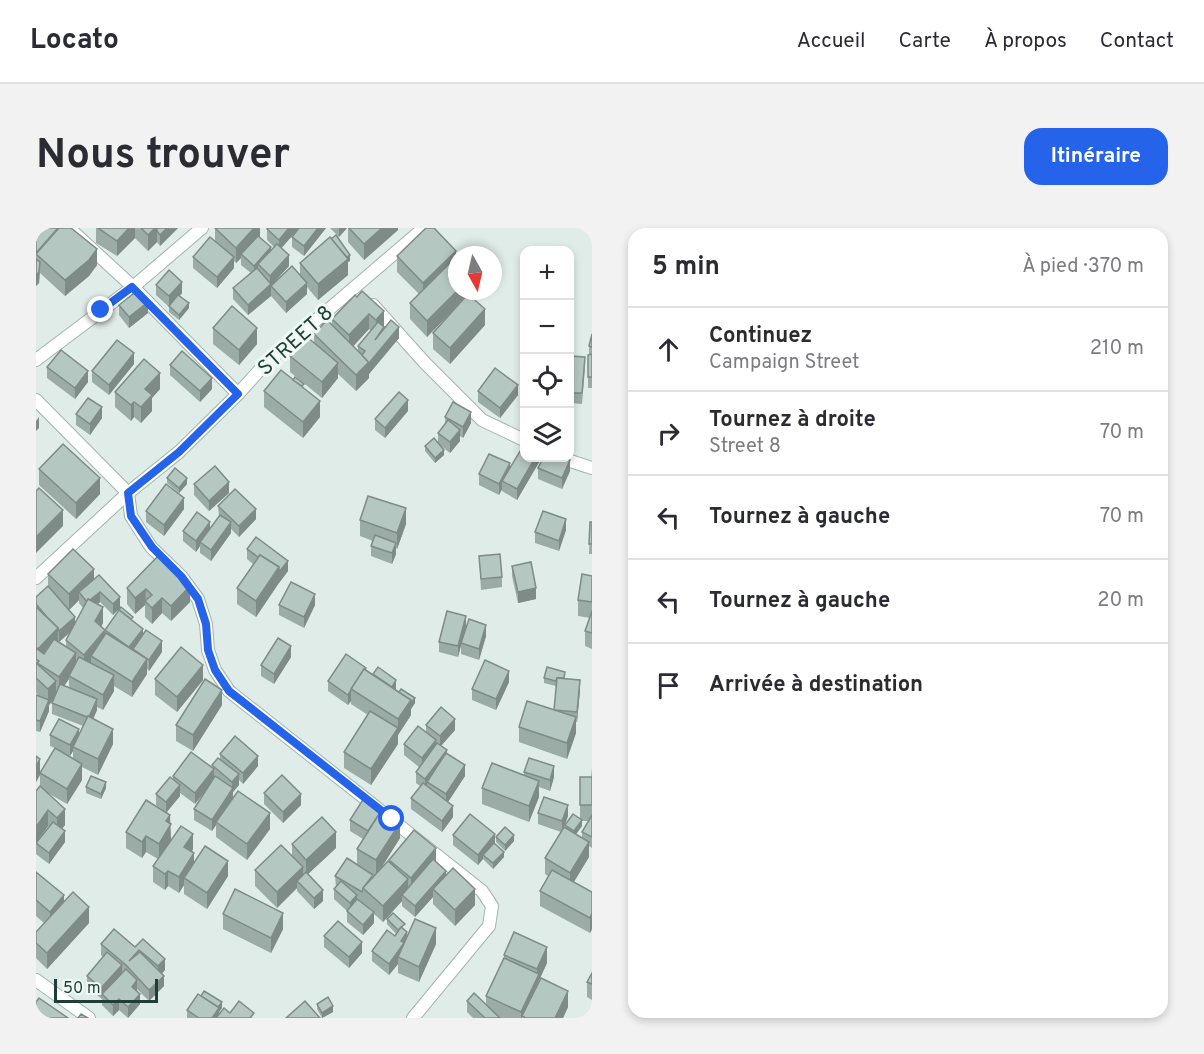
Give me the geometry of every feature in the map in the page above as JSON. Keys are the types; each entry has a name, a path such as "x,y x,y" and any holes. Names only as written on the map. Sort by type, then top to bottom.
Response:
{"street":[{"path":"69,228 132,287 238,394"},
{"path":"36,360 132,287 202,228"},
{"name":"STREET 8","path":"36,578 128,493 179,452 266,363 424,228"},
{"path":"356,286 425,363 482,420 520,438"},
{"path":"36,400 128,493 131,516 152,547 181,576 198,599 206,624 208,650 215,670 229,691 482,891 492,906 489,926 413,1018"},
{"path":"571,462 592,468"},
{"path":"36,980 89,1018"}],"building":[{"path":"36,228 58,228 36,253"},
{"path":"59,228 71,228 97,249 89,260 65,280 36,254"},
{"path":"98,228 129,228 117,241"},
{"path":"141,228 155,228 148,235"},
{"path":"157,228 167,228 160,235"},
{"path":"215,228 254,228 236,248"},
{"path":"268,228 289,228 279,240"},
{"path":"299,228 318,228 304,246 292,237"},
{"path":"349,228 382,228 364,244"},
{"path":"426,228 434,228 451,246 448,246 448,259 423,283 397,256"},
{"path":"336,235 350,255 347,257 331,239"},
{"path":"258,236 271,247 254,266 241,254"},
{"path":"210,237 234,257 217,277 193,257"},
{"path":"330,237 348,259 318,284 300,263"},
{"path":"277,244 289,255 270,276 258,264"},
{"path":"36,259 40,262 39,272 36,275"},
{"path":"448,265 448,300 427,321 410,303"},
{"path":"292,266 307,283 286,302 271,286"},
{"path":"257,268 271,284 248,305 233,288"},
{"path":"169,270 182,282 169,296 156,285"},
{"path":"138,290 148,302 129,317 119,305"},
{"path":"362,291 384,311 376,320 369,314 349,335 332,319 355,295 357,297"},
{"path":"178,295 189,303 179,315 169,306"},
{"path":"463,300 475,300 485,309 450,348 433,333"},
{"path":"232,306 257,328 239,350 213,328"},
{"path":"327,320 369,362 356,375 314,334"},
{"path":"391,320 399,327 369,363 362,355 365,351 358,346 378,322 384,327 375,340"},
{"path":"306,336 338,363 322,382 290,356"},
{"path":"117,340 134,353 109,385 92,371"},
{"path":"61,350 88,371 75,388 47,367"},
{"path":"182,351 212,378 200,391 170,365"},
{"path":"592,354 592,377 588,377 588,355"},
{"path":"574,356 585,357 582,393 574,393"},
{"path":"144,359 160,373 145,389 152,395 141,407 134,402 131,405 115,392"},
{"path":"495,368 518,385 500,408 478,391"},
{"path":"281,370 320,401 303,422 264,391"},
{"path":"295,377 304,384 302,386 293,380"},
{"path":"399,392 408,400 385,428 375,419"},
{"path":"88,398 102,407 90,424 76,414"},
{"path":"453,402 471,412 463,427 445,417"},
{"path":"448,420 460,430 450,442 438,433"},
{"path":"434,438 444,450 435,458 425,446"},
{"path":"63,444 100,478 76,503 39,469"},
{"path":"520,451 520,462 533,462 517,489 502,481"},
{"path":"489,454 510,463 499,484 479,474"},
{"path":"541,462 569,462 562,478 538,468"},
{"path":"215,466 229,482 209,501 194,484"},
{"path":"175,468 187,478 179,488 167,478"},
{"path":"166,484 184,498 164,525 146,511"},
{"path":"39,488 63,510 36,537 36,491"},
{"path":"235,489 256,509 239,526 218,506"},
{"path":"368,496 406,508 397,533 360,520"},
{"path":"543,511 566,519 559,541 535,532"},
{"path":"197,512 210,522 196,541 183,531"},
{"path":"220,515 231,522 211,550 200,542"},
{"path":"590,522 592,522 592,544 589,544"},
{"path":"375,535 396,543 392,553 371,546"},
{"path":"256,537 288,561 279,572 279,567 247,549"},
{"path":"73,549 94,569 69,594 48,574"},
{"path":"500,554 502,577 481,579 479,556"},
{"path":"159,555 190,586 171,606 162,598 152,608 145,601 152,595 146,589 135,598 127,588"},
{"path":"260,555 279,567 256,601 237,588"},
{"path":"531,562 536,588 518,592 512,566"},
{"path":"582,574 592,576 592,602 578,600"},
{"path":"99,575 120,597 113,604 100,592 87,602 79,592"},
{"path":"291,582 315,594 304,617 279,605"},
{"path":"48,586 75,617 59,631 36,604 36,597"},
{"path":"88,599 103,607 95,621 105,630 84,655 66,640"},
{"path":"36,607 58,628 38,649 36,647"},
{"path":"121,607 133,617 131,619 118,611"},
{"path":"119,610 143,629 129,647 105,630"},
{"path":"447,611 466,616 458,646 439,642"},
{"path":"592,611 592,633 585,631"},
{"path":"469,619 486,625 479,649 461,643"},
{"path":"146,630 162,641 149,660 133,649"},
{"path":"106,633 147,659 132,682 91,656"},
{"path":"278,638 291,646 274,674 261,665"},
{"path":"54,639 76,653 59,677 37,663 39,661 36,659 36,648 44,654"},
{"path":"181,647 203,665 177,697 155,679"},
{"path":"346,654 366,668 348,695 328,681"},
{"path":"79,657 114,675 103,695 69,676"},
{"path":"485,660 509,671 496,699 472,689"},
{"path":"36,663 56,681 48,689 36,678"},
{"path":"378,667 396,680 392,687 373,674"},
{"path":"547,667 565,672 564,678 557,678 556,681 544,678"},
{"path":"364,669 411,700 398,719 351,689"},
{"path":"557,678 580,680 577,712 554,710"},
{"path":"205,679 222,690 193,735 176,725"},
{"path":"60,684 97,699 89,717 52,703"},
{"path":"401,689 415,698 411,703 411,700 399,692"},
{"path":"36,695 49,700 40,721 36,720"},
{"path":"527,701 576,717 567,743 519,727"},
{"path":"441,707 455,719 440,736 426,725"},
{"path":"370,711 398,728 371,769 344,752"},
{"path":"88,716 113,729 98,759 73,747"},
{"path":"59,719 79,729 70,745 50,735"},
{"path":"418,726 436,740 422,758 404,744"},
{"path":"235,736 258,756 243,773 220,754"},
{"path":"437,743 447,750 425,779 416,772"},
{"path":"55,748 82,764 67,789 40,773"},
{"path":"191,752 214,769 195,793 173,776"},
{"path":"446,753 465,765 446,794 427,782"},
{"path":"218,758 239,774 232,782 212,765"},
{"path":"529,758 554,766 550,780 524,772"},
{"path":"492,763 539,781 529,806 482,788"},
{"path":"282,775 301,794 283,812 264,793"},
{"path":"91,776 106,782 101,794 86,787"},
{"path":"215,776 233,788 212,820 194,809"},
{"path":"170,777 180,785 166,802 156,794"},
{"path":"580,777 592,777 592,805 580,805"},
{"path":"423,783 453,806 442,821 411,798"},
{"path":"40,786 65,809 57,818 48,810 36,827 36,791"},
{"path":"238,791 270,813 247,844 216,822"},
{"path":"544,797 568,805 562,821 538,813"},
{"path":"364,798 383,810 368,831 350,820"},
{"path":"146,800 170,815 166,821 171,824 159,844 146,836 142,842 126,832"},
{"path":"381,811 400,823 376,860 357,849"},
{"path":"470,814 495,834 478,855 453,835"},
{"path":"573,814 582,820 574,831 565,825"},
{"path":"592,815 592,837 582,832"},
{"path":"322,817 336,832 306,860 292,844"},
{"path":"53,822 65,831 49,853 36,843"},
{"path":"181,826 193,834 184,847 194,853 179,877 168,871 165,874 153,866"},
{"path":"505,827 514,835 505,845 496,837"},
{"path":"564,827 589,842 570,873 545,858"},
{"path":"414,830 436,848 411,878 389,860"},
{"path":"494,843 504,852 493,863 483,855"},
{"path":"281,845 303,867 277,892 255,870"},
{"path":"205,846 228,861 207,893 184,878"},
{"path":"347,858 373,875 362,892 335,876"},
{"path":"433,859 446,871 415,906 402,895"},
{"path":"388,861 408,879 383,906 363,888"},
{"path":"453,868 475,889 455,910 433,889"},
{"path":"552,870 592,892 590,918 540,891"},
{"path":"36,872 64,895 50,912 36,900"},
{"path":"306,872 323,890 314,898 297,881"},
{"path":"341,881 357,895 350,903 334,889"},
{"path":"235,889 283,913 271,938 223,914"},
{"path":"73,892 89,907 47,953 36,943 36,932"},
{"path":"357,899 374,912 363,925 347,911"},
{"path":"393,913 405,924 398,930 387,919"},
{"path":"415,919 436,928 419,967 398,957"},
{"path":"338,921 362,942 349,957 324,936"},
{"path":"401,927 407,932 401,941 404,943 389,964 372,951 387,930 395,936"},
{"path":"114,929 135,947 143,939 165,959 158,966 139,950 129,961 140,952 164,976 149,990 126,965 101,944"},
{"path":"514,932 547,947 537,969 504,955"},
{"path":"107,952 122,965 101,988 87,976"},
{"path":"504,958 539,974 521,1012 486,996"},
{"path":"126,969 137,980 132,987 140,994 128,1007 119,999 113,1005 102,994"},
{"path":"592,973 592,984 587,982"},
{"path":"541,978 568,991 555,1018 526,1018 522,1016"},
{"path":"204,991 222,1002 218,1007 201,996"},
{"path":"474,993 500,1018 485,1018 467,1001"},
{"path":"198,994 219,1008 212,1018 199,1018 187,1010"},
{"path":"328,997 333,1006 322,1013 317,1004"},
{"path":"39,998 68,1018 36,1018 36,1002"},
{"path":"239,1001 254,1013 250,1018 216,1018 224,1008 230,1013"},
{"path":"305,1001 320,1018 286,1018"}],"route":[{"path":"101,310 132,287 238,394 179,452 128,493 131,516 152,547 181,576 198,599 206,624 208,650 215,670 229,691 392,819"}]}
